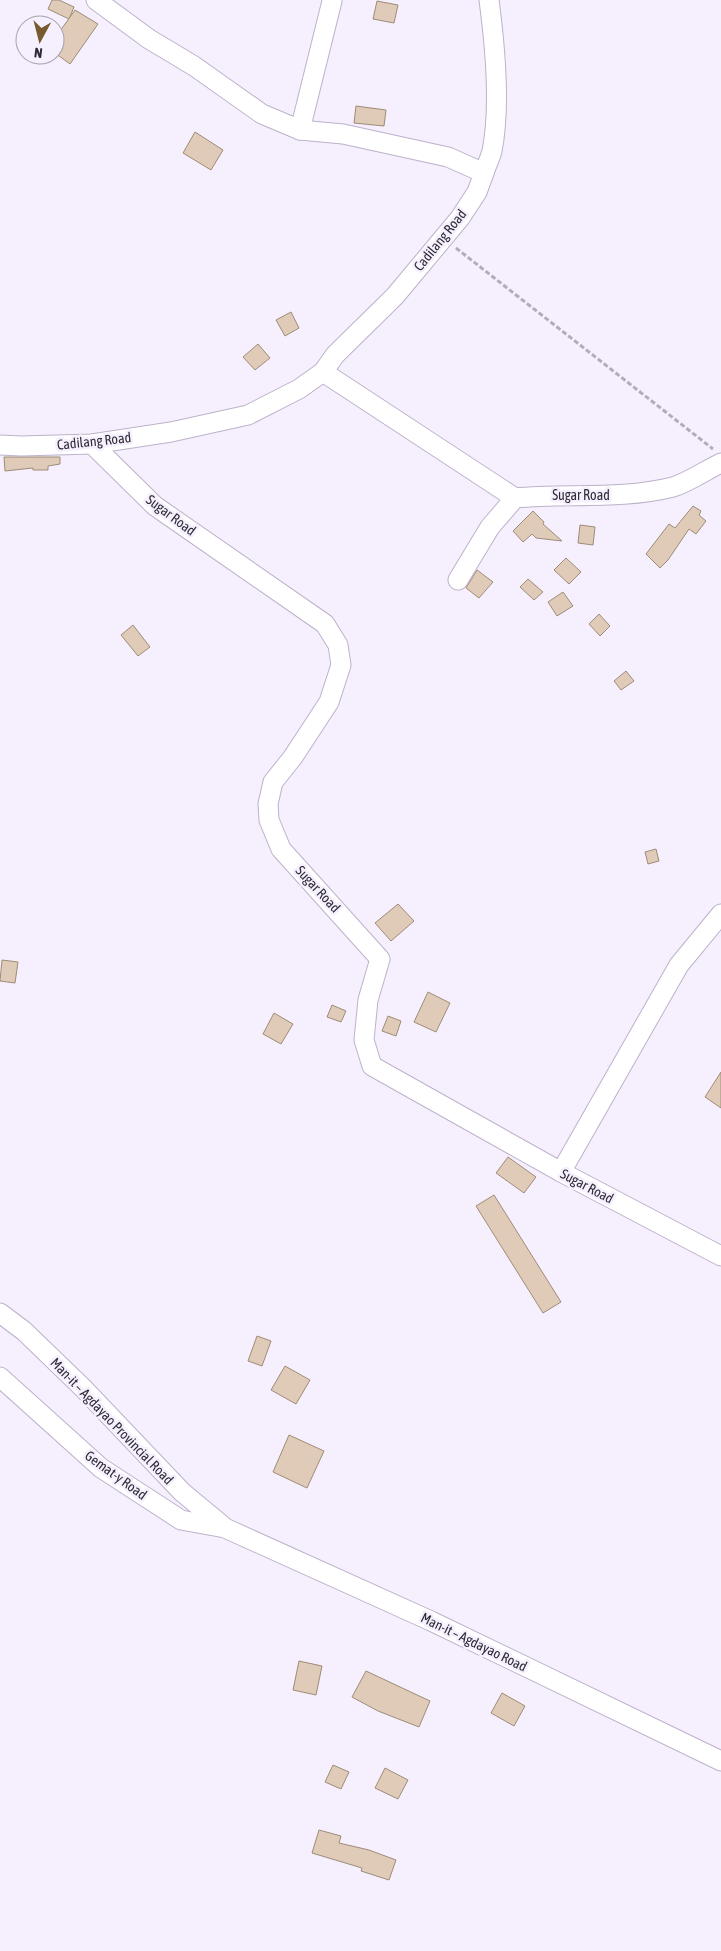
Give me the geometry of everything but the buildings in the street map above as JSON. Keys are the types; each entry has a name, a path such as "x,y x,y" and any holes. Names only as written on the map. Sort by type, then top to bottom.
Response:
{"street":[{"path":"96,0 149,39 194,66 262,114 300,130 343,134 448,156 484,173"},
{"name":"Cadilang Road","path":"0,445 92,444 171,432 248,415 299,389 322,372 335,355 394,296 460,218 477,192 492,151 496,111 495,59 489,0"},
{"path":"300,130 332,2"},
{"path":"322,372 515,498 490,527 458,580"},
{"name":"Sugar Road","path":"92,444 155,506 325,624 338,645 341,665 329,702 274,782 268,804 269,820 281,849 380,959 368,1000 364,1040 372,1066 561,1172 721,1256"},
{"name":"Sugar Road","path":"515,498 546,495 624,495 674,486 717,456"},
{"path":"561,1172 679,965 721,914"},
{"name":"Man-it – Agdayao Provincial Road","path":"0,1313 24,1331 83,1388 135,1445 182,1492 225,1528"},
{"name":"Gemat-y Road","path":"0,1377 101,1468 181,1520 225,1528"},
{"name":"Man-it – Agdayao Road","path":"225,1528 431,1621 721,1761"}],"path":[{"path":"443,238 717,456"}]}
